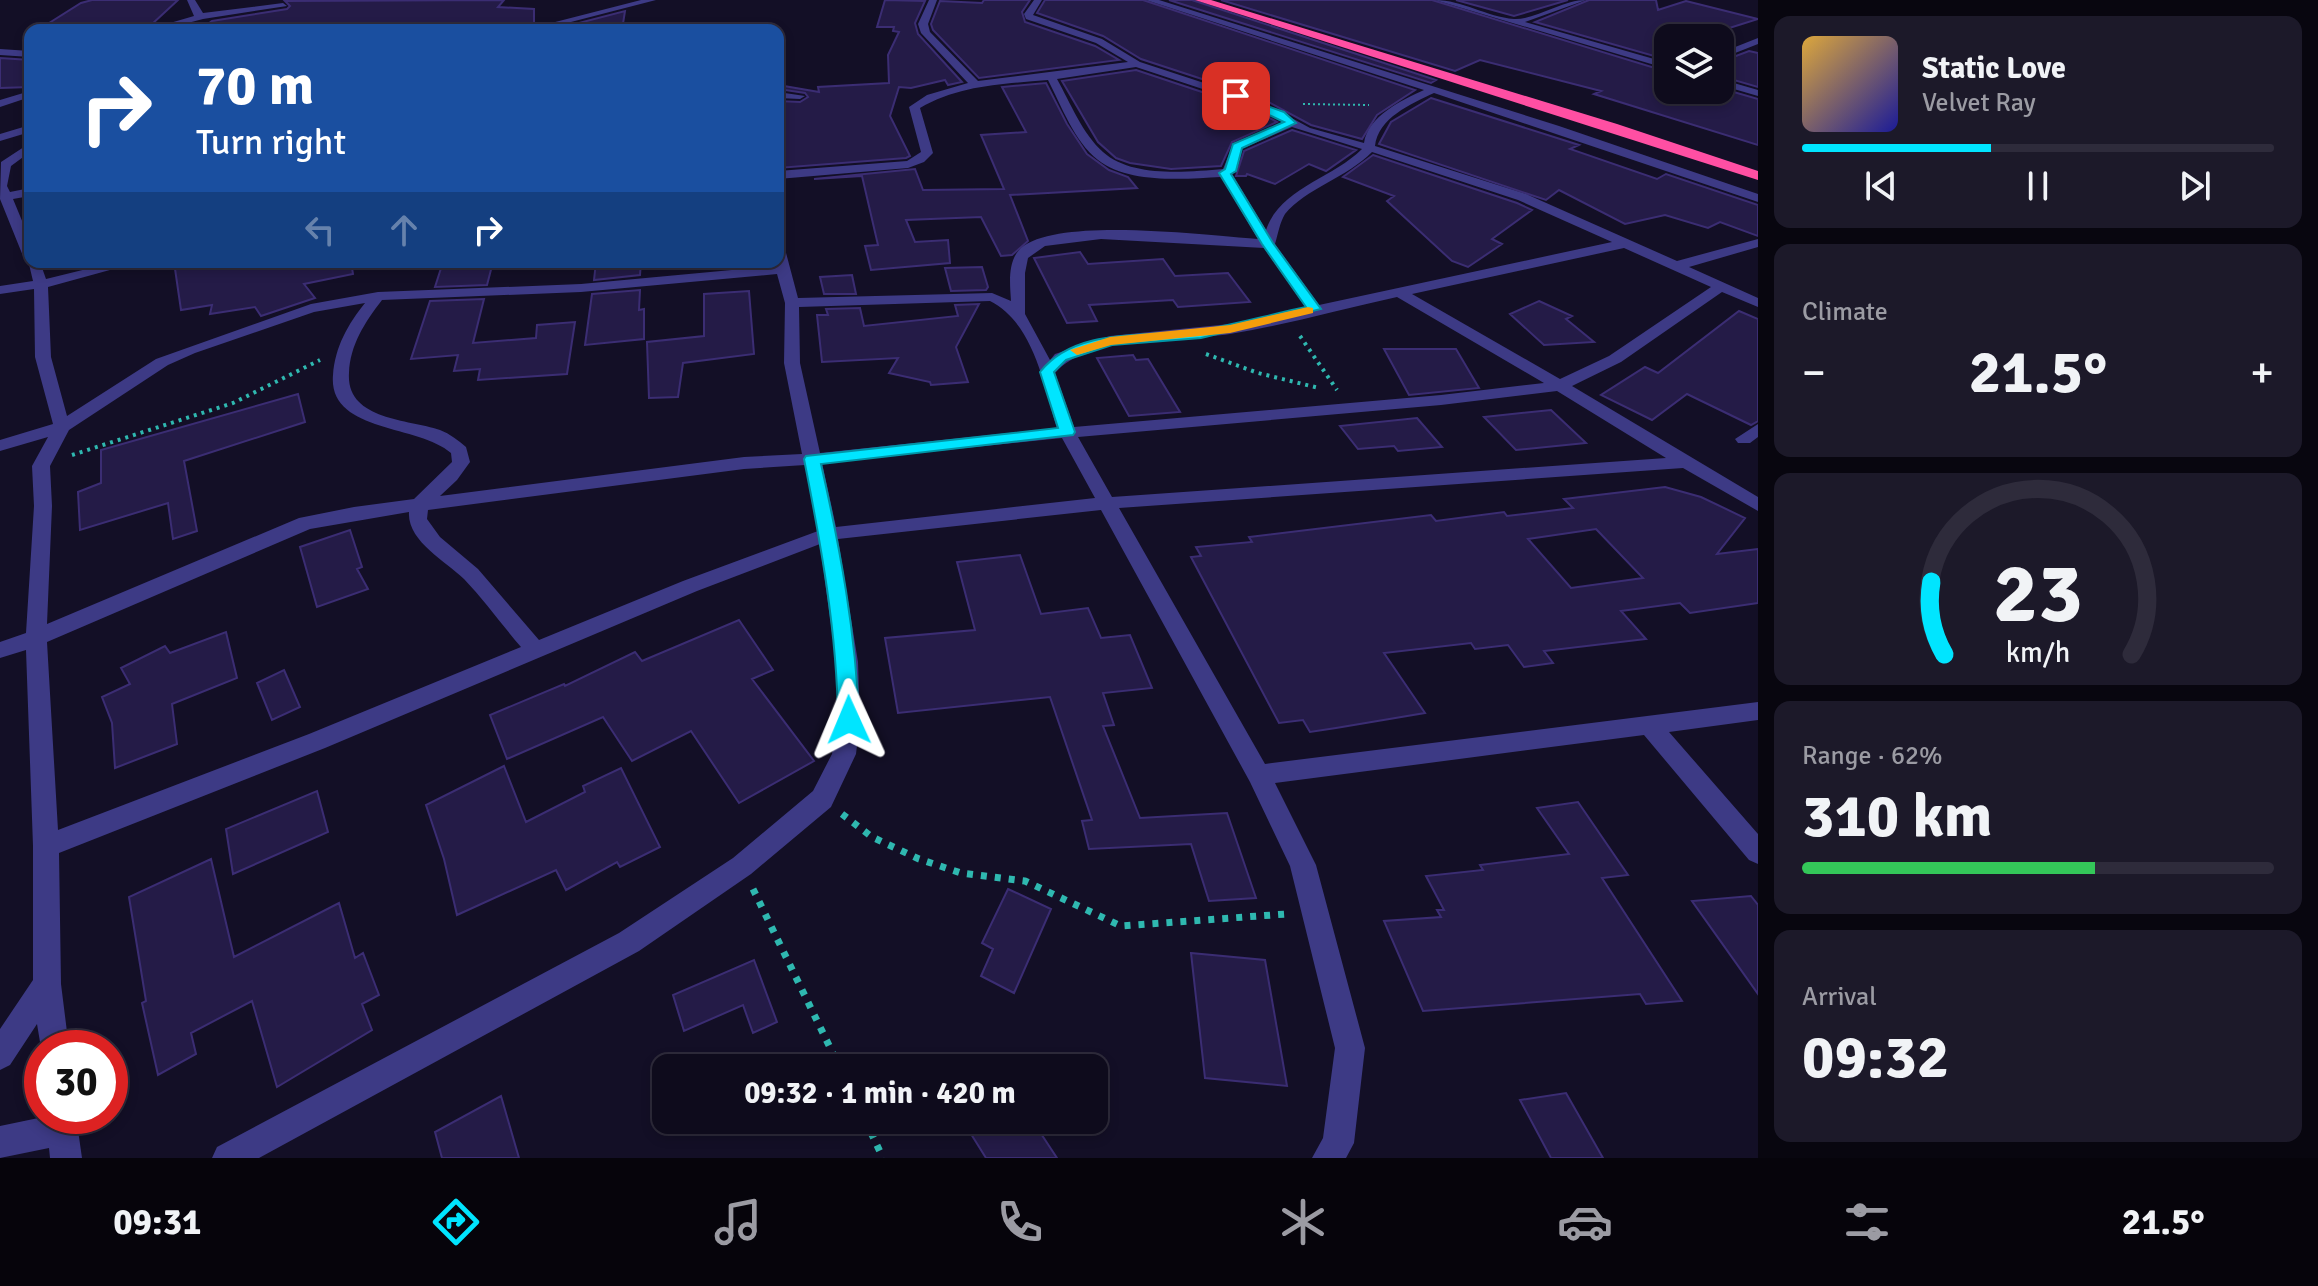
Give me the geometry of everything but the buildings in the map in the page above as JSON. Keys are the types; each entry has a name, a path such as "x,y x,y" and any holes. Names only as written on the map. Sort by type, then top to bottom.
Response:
{"highway":[{"path":"1200,0 1612,127 1758,176"}],"street":[{"path":"191,0 198,15 203,16"},
{"path":"554,24 652,0"},
{"path":"933,0 923,24 926,33 975,84"},
{"path":"1025,0 1047,0"},
{"path":"1150,0 1434,89 1758,198"},
{"path":"1439,0 1654,62"},
{"path":"1516,22 1582,0"},
{"path":"1038,1 1029,17 1099,41 1137,64 1258,104 1306,130 1416,161 1522,197 1758,303"},
{"path":"173,24 203,16 283,6"},
{"path":"1734,50 1758,41"},
{"path":"0,52 24,54"},
{"path":"784,174 920,160 927,153 914,107 931,97 975,84 1137,64"},
{"path":"1051,77 1084,136 1102,158 1131,170 1225,173 1230,171 1237,147 1291,123"},
{"path":"1734,86 1758,93"},
{"path":"1328,1158 1338,1143 1350,1048 1303,865 1259,775 1067,432 1047,372 1019,313 1018,274 1022,256 1031,246 1046,239 1086,234 1268,244 1272,240 1277,216 1290,202 1354,164 1369,149 1371,133 1398,106 1434,89"},
{"path":"784,95 800,96"},
{"path":"0,104 24,96"},
{"path":"0,138 24,130"},
{"path":"24,151 5,165 1,186 24,242"},
{"path":"1225,173 1268,244 1314,309"},
{"path":"5,197 24,193"},
{"path":"1047,372 1061,357 1110,341 1230,329 1628,243"},
{"path":"1679,265 1758,243"},
{"path":"35,268 41,284 43,357 62,427 41,466 43,506 36,638 46,846 47,984 52,1030"},
{"path":"0,290 107,268"},
{"path":"0,446 62,427 162,362 311,308 378,296 581,288 784,269 792,303 792,363 828,534 847,662 849,720 844,754 822,799 742,866 629,942 228,1158"},
{"path":"0,650 36,638 306,523 419,505 744,463 1441,400 1559,386 1615,359 1722,286"},
{"path":"1400,293 1758,505"},
{"path":"378,296 351,330 339,376 342,397 353,410 436,434 460,451 461,462 451,476 419,505 418,520 433,542 471,574 535,649"},
{"path":"792,303 978,296 1007,303 1019,313"},
{"path":"46,846 317,741 535,649 828,534 1108,503 1683,462"},
{"path":"1259,775 1758,711"},
{"path":"1650,726 1758,852"},
{"path":"0,1055 47,984"},
{"path":"0,1142 64,1135"}],"path":[{"path":"1258,104 1398,106"},
{"path":"1164,337 1258,373 1339,393 1304,343 1292,314"},
{"path":"41,466 222,407 345,348"},
{"path":"822,799 872,837 919,859 961,873 1025,881 1121,926 1315,912"},
{"path":"742,866 833,1054"},
{"path":"872,1134 883,1158"}],"slow traffic":[{"path":"1077,350 1110,341 1201,334 1308,311"}],"route":[{"path":"849,720 847,662 828,534 812,459 1067,432 1047,372 1061,357 1110,341 1201,334 1314,309 1268,244 1225,173 1230,171 1233,153 1242,143 1291,123 1281,114 1236,96"}]}
